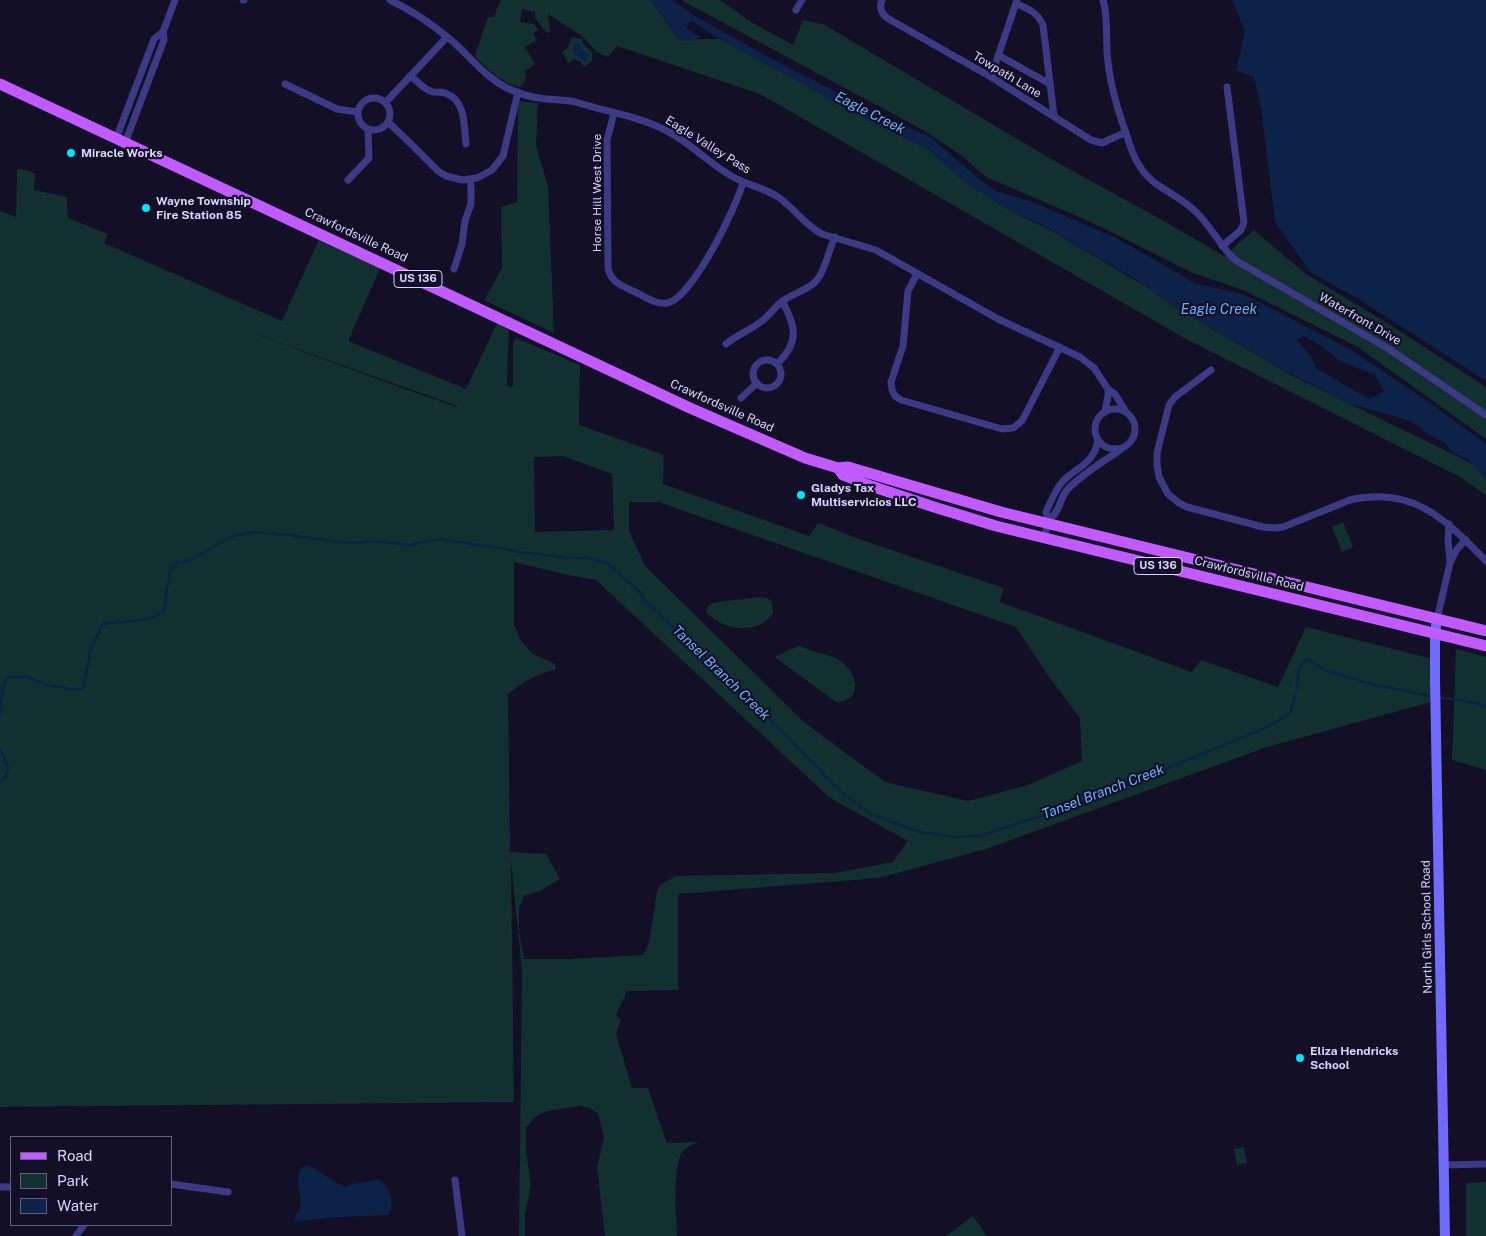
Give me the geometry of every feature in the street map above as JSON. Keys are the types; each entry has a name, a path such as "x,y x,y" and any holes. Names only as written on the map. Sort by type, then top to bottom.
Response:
{"main road":[{"name":"Crawfordsville Road","path":"0,84 690,408 798,455 838,468 848,467 974,505 1486,631"},
{"name":"Crawfordsville Road","path":"838,468 843,475 965,517 1486,646"},
{"name":"North Girls School Road","path":"1437,619 1435,633 1435,705 1446,1236"}],"street":[{"path":"120,141 164,40 163,32 175,0"},
{"name":"Eagle Valley Pass","path":"390,0 419,15 448,38 498,84 544,99 563,99 648,122 677,136 720,169 743,182 766,190 779,198 809,226 822,234 876,250 1005,324 1074,353 1089,363 1101,376 1108,389 1115,394 1133,420 1135,431 1132,440 1125,446"},
{"path":"796,10 802,0"},
{"name":"Towpath Lane","path":"882,0 881,10 887,18 991,77 1096,142 1102,143 1126,132"},
{"name":"Waterfront Drive","path":"1103,0 1110,75 1134,158 1146,175 1159,187 1178,197 1195,211 1235,260 1390,349 1486,414"},
{"path":"991,77 1017,2 1040,17 1043,25 1054,116"},
{"path":"385,103 448,38"},
{"path":"998,55 1050,84"},
{"path":"411,76 427,90 447,94 459,104 464,119 466,144"},
{"path":"285,84 337,109 358,112"},
{"path":"1222,246 1243,228 1244,222 1227,88"},
{"path":"388,122 438,171 454,179 470,180 490,172 503,156 518,92"},
{"path":"369,99 377,99 385,103 390,112 388,122 379,129 368,129 360,122 358,112 362,104 369,99"},
{"name":"Horse Hill West Drive","path":"614,112 607,140 608,268 615,282 620,285 658,302 667,303 677,299 698,272 717,242 743,182"},
{"path":"348,180 370,158 368,129"},
{"path":"454,269 462,244 464,221 471,204 470,180"},
{"path":"726,344 763,320 782,301 811,286 819,278 835,237"},
{"path":"917,274 908,291 904,346 891,379 891,387 895,396 903,401 1009,430 1018,426 1022,421 1060,347"},
{"path":"777,364 788,351 794,334 791,317 782,301"},
{"path":"767,360 777,364 781,373 778,383 769,388 757,383 753,373 757,364 767,360"},
{"path":"1211,370 1172,400 1167,410 1158,446 1156,459 1159,477 1168,494 1179,503 1192,509 1263,527 1275,528 1283,527 1350,500 1386,497 1415,502 1449,524 1486,561"},
{"path":"741,398 757,383"},
{"path":"1105,412 1108,389"},
{"path":"1125,446 1117,449 1104,446 1098,440 1095,430 1099,416 1105,412 1114,409 1127,413"},
{"path":"1049,522 1046,512 1057,490 1065,480 1089,461 1098,440"},
{"path":"1044,538 1049,522 1055,516 1063,495 1071,485 1125,446"},
{"path":"1449,524 1450,563"},
{"path":"1437,619 1450,563 1457,549 1466,540"},
{"path":"1444,1165 1486,1164"},
{"path":"455,1180 462,1236"},
{"path":"172,1184 228,1192"}],"green space":[{"path":"501,0 651,0 678,39 720,39 928,149 965,182 1022,217 1045,227 1145,286 1175,307 1293,376 1473,464 1486,478 1486,495 1460,477 1186,339 760,94 617,46 608,57 597,52 582,36 548,14 550,32 547,33 535,18 535,12 522,9 520,22 534,24 538,30 533,33 537,40 525,47 535,64 525,71 526,80 520,87 507,83 490,71 475,56 488,17 494,17"},
{"path":"681,0 720,0 751,22 793,45 803,20 823,24 1051,159 1224,256 1254,230 1306,274 1392,326 1486,387 1486,439 1358,347 1243,290 1193,273 1091,222 986,177 961,155 923,130"},
{"path":"571,37 582,39 582,43 592,52 592,61 584,67 580,61 575,59 568,63 562,52 568,48"},
{"path":"518,101 538,103 536,146 548,186 554,333 484,300 502,268 501,207 517,202"},
{"path":"17,169 27,170 35,174 34,190 67,197 68,218 108,234 104,243 282,321 321,235 382,264 348,341 466,389 499,319 509,323 507,386 513,387 513,343 516,338 580,365 579,425 664,455 663,484 809,536 818,523 859,539 1004,588 1000,602 1192,672 1201,660 1278,687 1306,627 1433,659 1431,702 1267,747 986,849 878,878 678,894 678,990 627,991 616,1015 621,1020 616,1034 632,1088 648,1088 667,1143 698,1142 684,1150 677,1166 677,1236 605,1236 597,1167 604,1137 598,1114 590,1108 581,1106 547,1111 538,1115 526,1127 526,1152 531,1185 525,1214 525,1236 519,1236 522,970 511,861 514,1102 0,1107 0,211 16,217","holes":["241,329 457,407 411,391","563,456 612,474 614,530 535,532 534,457","629,502 658,502 1016,627 1047,674 1080,718 1082,761 1028,785 968,801 885,782 805,723 645,566 629,531","514,562 596,580 830,798 908,841 893,862 835,873 676,876 660,885 657,891 649,942 643,955 569,959 524,959 519,932 519,908 524,896 540,891 560,879 546,854 510,852 508,694 530,679 556,669 555,664 533,654 521,641 514,625"]},
{"path":"1343,522 1353,547 1342,552 1332,527"},
{"path":"767,598 772,602 773,613 766,620 750,628 731,627 713,618 706,612 709,605 716,602"},
{"path":"798,646 833,657 845,665 854,678 855,685 851,697 836,702 776,658 776,656"},
{"path":"1456,649 1486,657 1486,770 1452,760"},
{"path":"1244,1147 1247,1163 1237,1165 1234,1149"},
{"path":"1486,1182 1486,1236 1466,1236 1466,1183"},
{"path":"973,1216 987,1236 946,1236"}],"water":[{"name":"Eagle Creek","path":"650,0 672,0 695,16 772,59 891,120 930,137 984,183 999,192 1030,201 1116,238 1197,284 1243,294 1353,351 1433,405 1486,444 1486,477 1467,459 1453,453 1445,443 1427,434 1419,426 1405,419 1347,403 1280,368 1175,307 1137,280 1043,225 1016,214 997,203 965,182 928,149 875,124 720,39 693,22 688,22 687,28 699,36 697,40 684,41 678,39","holes":["1304,336 1340,361 1375,375 1384,392 1369,399 1317,369 1311,356 1297,340"]},
{"path":"1232,0 1486,0 1486,381 1357,298 1310,272 1275,222 1261,108 1254,77 1236,71 1245,31"},
{"path":"574,43 580,44 582,49 590,55 584,62 580,57 575,56"},
{"path":"308,1165 347,1187 377,1179 389,1191 392,1204 390,1212 388,1215 324,1218 294,1222 301,1204 299,1188 300,1170"}],"waterway":[{"name":"Tansel Branch Creek","path":"0,715 3,690 8,677 28,677 47,685 79,690 84,687 90,651 103,624 144,620 159,614 164,609 170,570 178,562 192,559 233,536 254,532 348,543 377,541 408,545 439,539 518,552 589,558 608,564 641,593 644,600 760,709 840,791 872,815 917,831 952,837 979,836 1090,800 1270,726 1290,713 1296,693 1299,669 1307,659 1327,671 1375,685 1432,696"},
{"name":"Tansel Branch Creek","path":"1438,697 1470,702 1486,707"},
{"name":"Tansel Branch Creek","path":"0,749 9,770 5,778 0,782"}],"place":[{"name":"Miracle Works","path":"71,153"},
{"name":"Wayne Township Fire Station 85","path":"146,208"},
{"name":"Gladys Tax Multiservicios LLC","path":"801,495"},
{"name":"Eliza Hendricks School","path":"1300,1058"}]}
